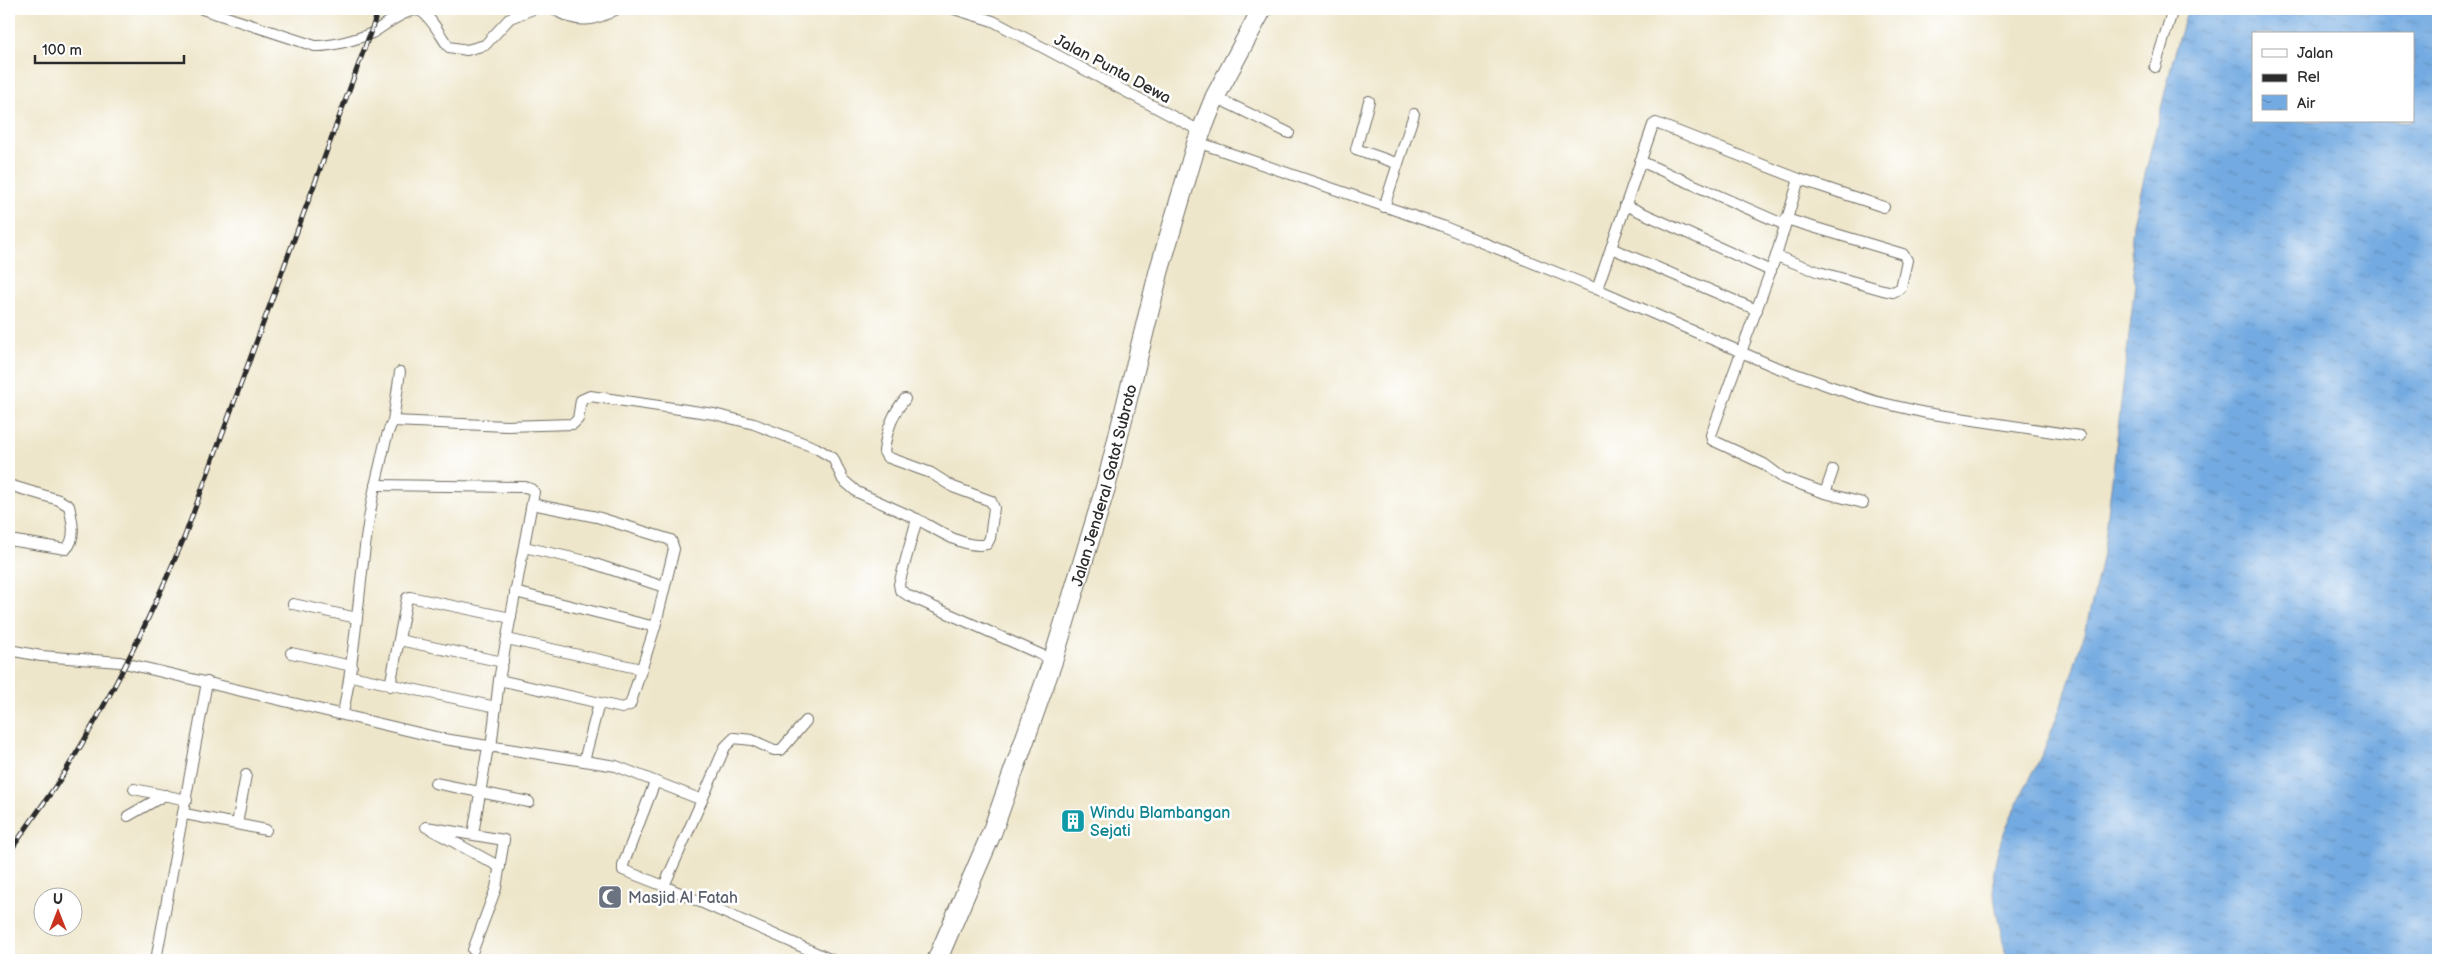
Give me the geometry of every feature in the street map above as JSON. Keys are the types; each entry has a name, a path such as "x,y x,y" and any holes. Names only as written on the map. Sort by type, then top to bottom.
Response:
{"highway":[{"name":"Jalan Jenderal Gatot Subroto","path":"937,960 992,832 1053,660 1106,486 1159,271 1199,137 1215,97 1262,9"}],"street":[{"path":"202,9 315,46 324,46 370,33 409,11 418,10 427,16 449,47 467,50 485,45 510,18 533,9"},
{"path":"554,9 564,16 577,20 599,19 612,10"},
{"name":"Jalan Punta Dewa","path":"954,9 993,21 1199,137 1384,207 1442,226 1597,289 1773,366 1832,387 1900,407 2080,436"},
{"path":"2155,67 2173,9"},
{"path":"1215,97 1289,133"},
{"path":"1369,101 1356,148 1396,163"},
{"path":"1384,207 1396,163 1414,114"},
{"path":"1597,289 1640,161 1654,125 1660,123 1799,179 1884,207"},
{"path":"1640,161 1786,222 1904,254 1907,260 1900,288 1893,292 1819,272 1776,256"},
{"path":"1799,179 1771,271 1711,435 1712,440 1716,444 1764,464 1776,475 1825,493 1863,503"},
{"path":"1625,205 1771,271"},
{"path":"1611,248 1757,310"},
{"path":"343,713 351,676 363,555 375,484 393,421 400,372"},
{"path":"393,421 507,426 573,424 578,418 581,400 590,396 714,414 754,424 816,448 833,458 843,480 858,492 967,544 980,546 987,544 990,538 994,508 991,501 986,497 953,487 931,473 887,457 884,452 884,444 896,410 905,399"},
{"path":"1825,493 1833,470"},
{"path":"375,484 525,487 534,492 499,680 490,748 473,834"},
{"path":"9,485 42,494 69,506 72,537 71,544 66,548 9,540"},
{"path":"499,680 622,708 630,705 655,626 674,549 671,540 597,516 532,504"},
{"path":"916,520 899,584 900,590 908,596 1053,660"},
{"path":"524,547 586,561 664,587"},
{"path":"515,592 655,626"},
{"path":"390,686 405,602 410,597 511,618"},
{"path":"294,604 357,618"},
{"path":"507,639 641,669"},
{"path":"399,640 503,662"},
{"path":"9,650 41,656 120,662 490,748 616,766 702,800"},
{"path":"290,653 352,666"},
{"path":"351,676 390,686 496,707"},
{"path":"156,960 185,814 207,682"},
{"path":"584,761 599,703"},
{"path":"664,886 725,747 734,738 752,740 774,750 780,750 806,721"},
{"path":"237,824 246,775"},
{"path":"655,782 623,865 624,870 832,960"},
{"path":"435,783 529,802"},
{"path":"134,789 187,800"},
{"path":"128,816 165,795"},
{"path":"185,814 266,830"},
{"path":"473,950 496,888 500,867 504,840 426,827 500,867"}],"water":[{"path":"2188,9 2438,9 2438,960 2007,960 1994,897 1996,859 2005,830 2040,759 2064,697 2080,648 2099,573 2104,548 2135,284 2131,250 2133,224 2173,59"}],"railway":[{"path":"9,853 59,781 95,722 142,631 184,538 379,9"}],"place":[{"name":"Windu Blambangan Sejati","path":"1073,821"},
{"name":"Masjid Al Fatah","path":"610,897"}]}
